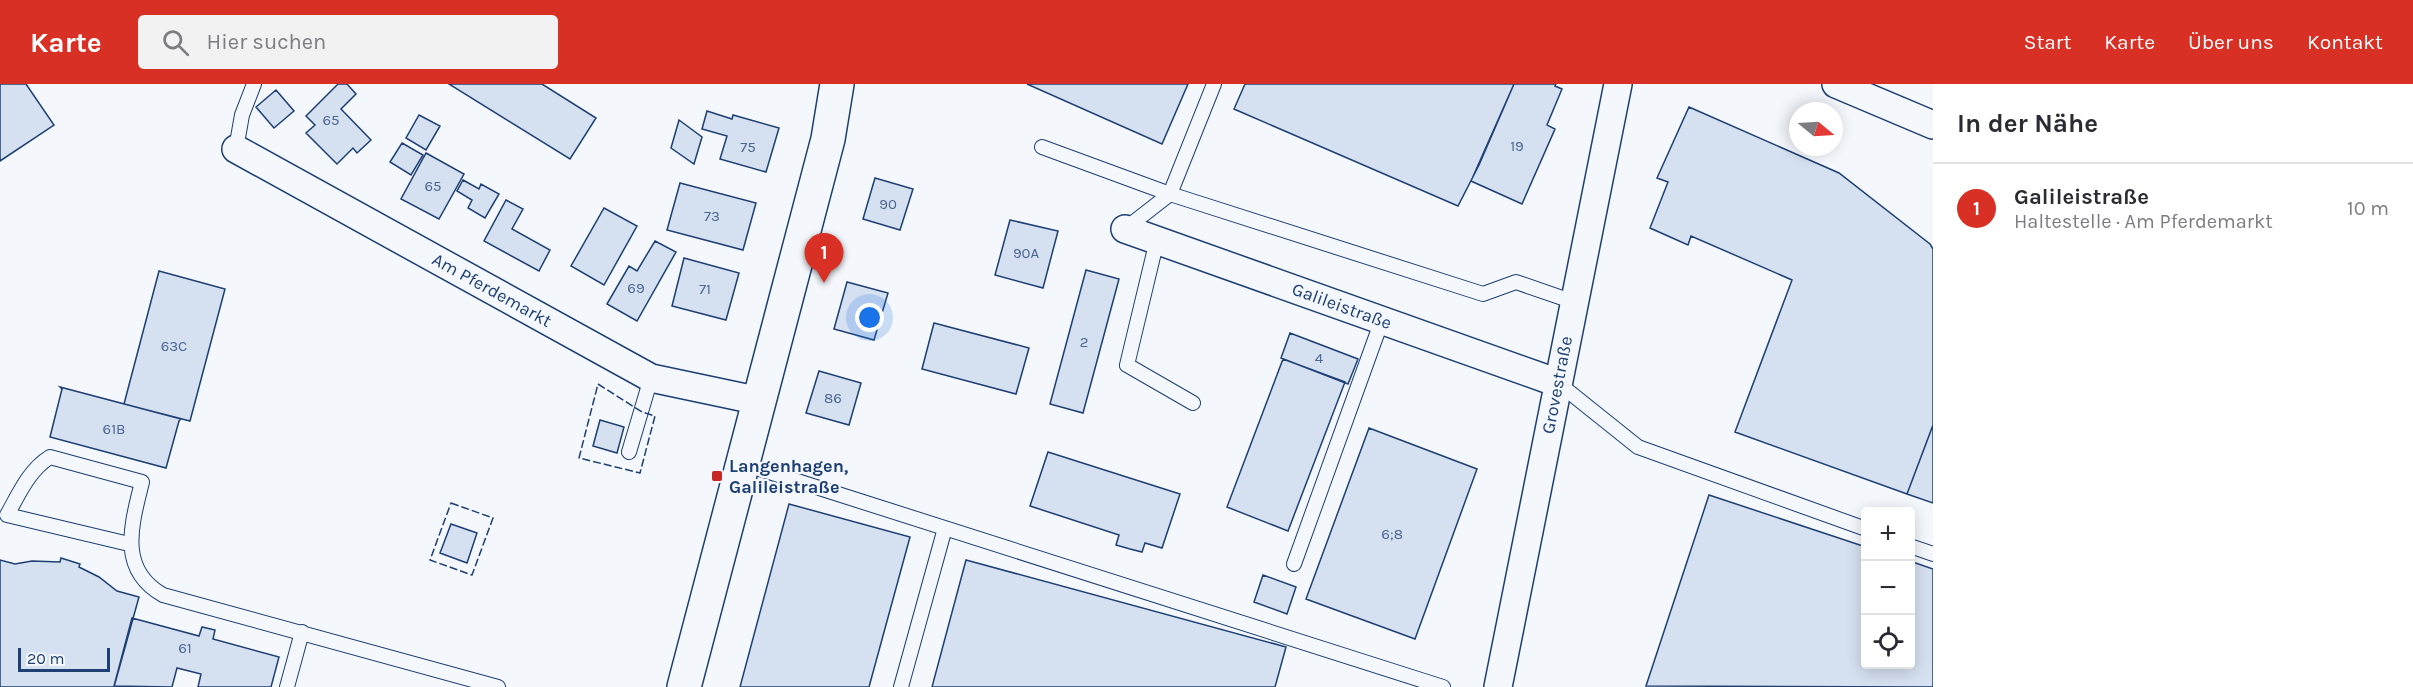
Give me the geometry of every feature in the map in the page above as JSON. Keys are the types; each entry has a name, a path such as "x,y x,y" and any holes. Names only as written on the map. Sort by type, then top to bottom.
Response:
{"street":[{"path":"684,687 828,139 837,84"},
{"path":"828,139 859,84"},
{"name":"Grovestraße","path":"1498,687 1618,84"},
{"path":"1836,84 1933,125"},
{"name":"Am Pferdemarkt","path":"236,149 651,378 760,401"},
{"name":"Galileistraße","path":"1125,229 1558,383"}],"lane":[{"path":"236,149 242,115 254,84"},
{"path":"1125,229 1170,194 1214,84"},
{"path":"1042,147 1170,194 1482,294 1516,282 1574,302"},
{"path":"1157,240 1127,365 1193,403"},
{"path":"1294,564 1382,320"},
{"path":"629,452 651,378"},
{"path":"1558,383 1638,447 1861,527"},
{"path":"129,544 7,515 27,480 40,464 50,457 142,482 129,544 133,559 144,579 163,595 498,687"},
{"path":"744,464 1414,683 1443,687"},
{"path":"901,687 945,528"},
{"path":"1915,547 1933,554"},
{"path":"287,687 302,632"}],"building":[{"path":"0,84 26,84 54,125 0,161"},
{"path":"338,84 347,84 356,94 341,109 371,140 357,153 353,148 337,164 306,133 315,125 306,116"},
{"path":"449,84 542,84 596,118 570,159"},
{"path":"1027,84 1188,84 1162,144"},
{"path":"1245,84 1514,84 1479,165 1458,206 1234,109"},
{"path":"1514,84 1556,84 1555,86 1562,89 1547,125 1555,129 1522,204 1471,181"},
{"path":"276,90 294,111 274,128 256,107"},
{"path":"1689,107 1789,151 1789,156 1800,156 1839,173 1930,244 1933,249 1933,425 1907,494 1735,432 1792,280 1691,236 1688,245 1650,228 1668,182 1657,178"},
{"path":"707,111 732,119 733,115 779,128 766,172 720,159 727,136 702,129"},
{"path":"419,115 440,126 426,150 406,138"},
{"path":"679,120 702,137 694,164 671,148"},
{"path":"402,143 423,155 411,175 390,162"},
{"path":"426,153 464,174 439,219 401,199"},
{"path":"875,178 913,189 900,230 863,219"},
{"path":"463,180 479,189 481,184 499,194 485,218 468,208 472,200 457,191"},
{"path":"680,183 756,203 743,250 667,230"},
{"path":"506,200 523,209 512,229 550,250 539,271 484,241"},
{"path":"604,208 637,226 604,285 571,266"},
{"path":"1010,220 1058,231 1043,288 995,275"},
{"path":"655,241 676,252 637,321 607,304 629,266 637,271"},
{"path":"684,258 739,273 726,320 672,306"},
{"path":"1086,270 1119,279 1083,413 1050,404"},
{"path":"159,271 225,289 190,421 124,404"},
{"path":"847,282 888,293 874,340 834,329"},
{"path":"934,323 1029,348 1016,394 922,369"},
{"path":"1290,333 1358,359 1348,384 1281,358"},
{"path":"1283,359 1345,382 1288,531 1227,507"},
{"path":"819,371 861,383 849,425 806,413"},
{"path":"60,387 181,419 166,468 50,437 62,389"},
{"path":"600,420 624,427 617,453 593,446"},
{"path":"1933,425 1933,503 1907,494"},
{"path":"1369,428 1477,469 1415,639 1306,599"},
{"path":"1048,452 1180,494 1162,548 1145,543 1142,552 1116,545 1119,535 1030,506"},
{"path":"1709,495 1861,545 1861,669 1915,669 1915,563 1933,569 1933,687 1646,686"},
{"path":"789,504 910,537 869,687 740,687"},
{"path":"451,524 477,533 467,563 440,553"},
{"path":"61,558 80,564 79,567 99,577 117,591 139,597 114,687 0,687 0,560 15,564 32,561 60,562"},
{"path":"966,560 1286,647 1275,687 932,687"},
{"path":"1263,575 1296,587 1287,614 1254,602"},
{"path":"132,618 199,636 202,627 215,630 213,639 279,657 271,687 198,687 201,674 177,668 172,687 114,686"}],"fence":[{"path":"598,384 642,412 655,416 640,473 579,458 598,384"},
{"path":"451,503 493,518 472,575 430,560 451,503"}],"place":[{"name":"Galileistraße","path":"824,283"},
{"name":"Langenhagen, Galileistraße","path":"717,476"}]}
